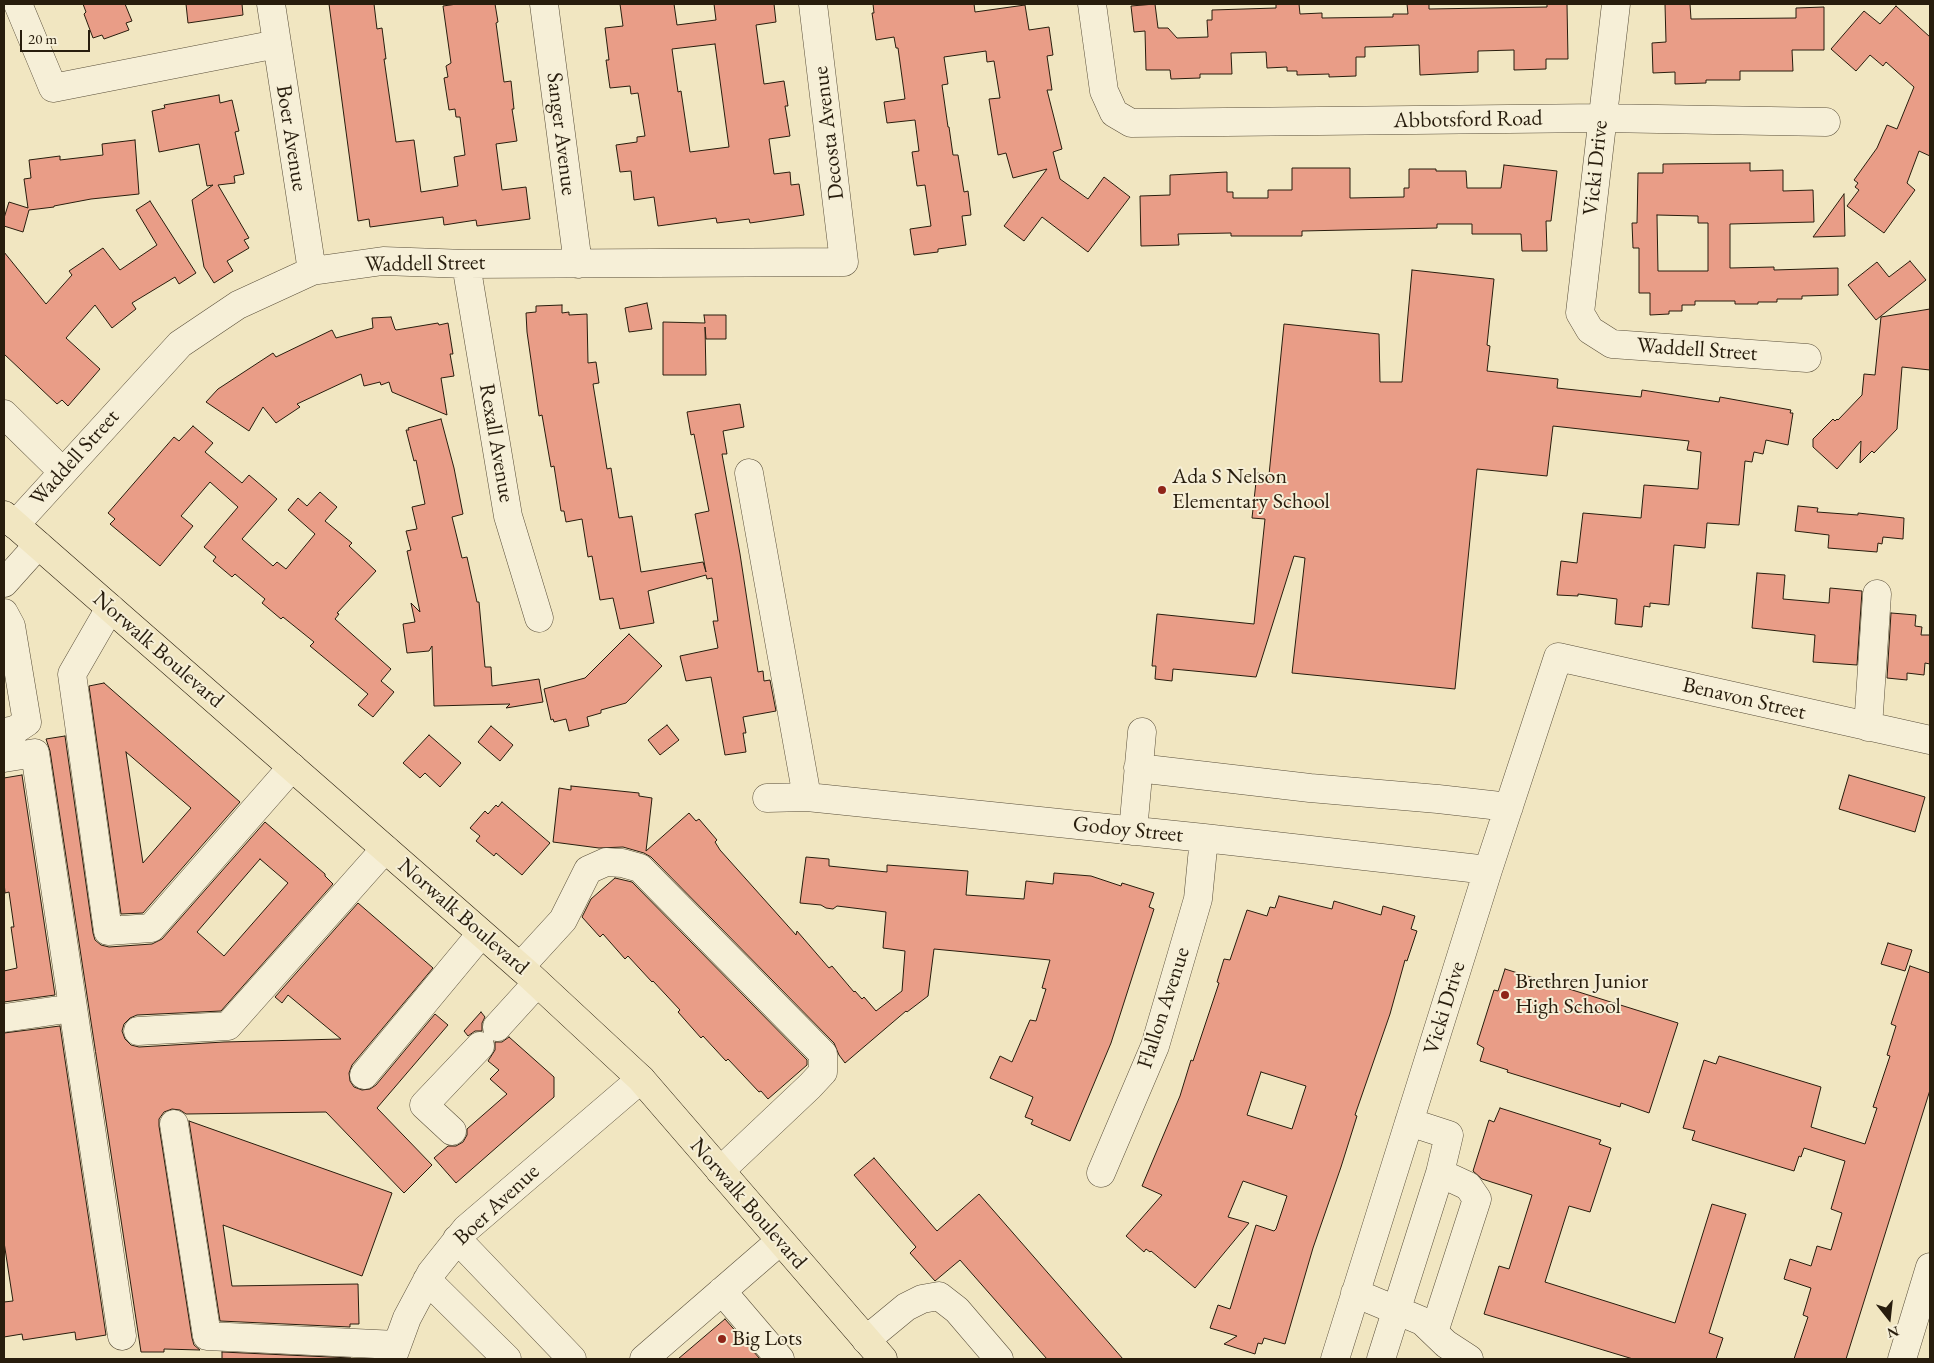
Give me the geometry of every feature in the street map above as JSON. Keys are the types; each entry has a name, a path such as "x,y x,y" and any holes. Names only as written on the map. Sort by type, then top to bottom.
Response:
{"main road":[{"name":"Norwalk Boulevard","path":"9,520 528,975 640,1079 874,1350"}],"street":[{"path":"18,4 53,88 276,44"},
{"name":"Boer Avenue","path":"271,4 312,271"},
{"name":"Sanger Avenue","path":"544,4 578,264"},
{"name":"Decosta Avenue","path":"813,4 844,262"},
{"name":"Abbotsford Road","path":"1092,4 1104,91 1114,112 1132,123 1602,118 1826,122"},
{"name":"Vicki Drive","path":"1590,330 1580,313 1616,4"},
{"name":"Waddell Street","path":"9,520 62,471 180,344 238,305 312,271 383,261 466,264 844,262"},
{"name":"Rexall Avenue","path":"466,264 508,516 539,618"},
{"name":"Waddell Street","path":"1590,330 1612,344 1808,358"},
{"path":"4,414 62,471"},
{"path":"749,473 807,797"},
{"path":"4,583 38,545"},
{"path":"1868,726 1876,594"},
{"path":"110,608 72,674 108,931 151,928 292,767"},
{"path":"4,613 12,626 27,722 15,730 4,732"},
{"name":"Vicki Drive","path":"1335,1359 1488,870 1558,657"},
{"name":"Benavon Street","path":"1558,657 1930,740"},
{"path":"1133,831 1142,732"},
{"path":"4,758 35,753 122,1336"},
{"path":"1138,768 1310,788 1509,807"},
{"name":"Godoy Street","path":"767,798 807,797 1204,838 1488,870"},
{"name":"Flallon Avenue","path":"1101,1173 1155,1046 1198,899 1204,838"},
{"path":"138,1030 228,1026 385,849"},
{"path":"452,1131 424,1104 489,1037 563,920 588,870 606,862 622,863 640,868 822,1054 823,1072 720,1171"},
{"path":"364,1075 481,934"},
{"path":"4,1018 73,1008"},
{"name":"Boer Avenue","path":"394,1352 407,1318 427,1280 466,1229 640,1079"},
{"path":"1381,1359 1398,1311 1440,1173 1449,1134 1409,1122"},
{"path":"174,1124 207,1336 394,1352"},
{"path":"1440,1173 1468,1186 1477,1199 1441,1345"},
{"path":"457,1239 572,1359"},
{"path":"644,1359 780,1240"},
{"path":"1902,1359 1930,1267"},
{"path":"427,1280 507,1359"},
{"path":"722,1291 780,1359"},
{"path":"1355,1293 1422,1321 1441,1345 1469,1359"},
{"path":"874,1350 906,1307 922,1298 939,1296 957,1310 999,1359"}],"building":[{"path":"83,4 125,4 132,21 126,23 129,30 104,39 102,35 93,38 84,14 86,12"},
{"path":"186,4 242,4 243,15 188,23"},
{"path":"329,4 374,4 377,29 382,28 386,59 384,59 396,142 414,140 421,192 458,186 454,157 465,155 460,117 456,117 455,109 449,110 444,78 448,77 446,66 451,63 443,6 495,4 504,82 511,81 514,109 512,109 517,141 496,144 502,190 526,187 530,219 477,226 476,220 444,225 443,217 370,227 369,219 358,221"},
{"path":"620,4 674,4 677,25 716,20 714,4 774,4 776,22 756,25 764,84 784,81 788,106 785,106 790,136 769,139 774,174 790,172 791,185 799,184 804,215 750,223 749,219 717,223 716,218 658,226 654,197 634,200 631,171 620,172 616,145 637,142 637,137 645,136 638,93 631,94 630,86 610,88 606,60 609,60 605,28 623,26","holes":["715,44 729,147 690,152 681,91 678,92 672,49"]},
{"path":"873,4 974,4 975,12 1025,5 1029,30 1049,27 1053,55 1047,56 1052,90 1047,90 1062,149 1053,152 1060,179 1088,199 1104,177 1130,197 1088,252 1042,217 1024,241 1004,226 1047,169 1013,178 1006,153 998,155 989,99 1000,98 994,61 987,62 986,51 944,57 948,84 942,85 948,127 953,155 958,155 964,192 968,191 971,215 962,216 966,245 938,249 938,252 914,255 910,229 931,226 925,185 917,186 912,152 919,151 915,120 887,123 884,102 905,99 898,48 896,48 894,37 876,40 872,13 874,13"},
{"path":"1155,4 1158,28 1168,28 1177,38 1208,37 1207,20 1212,20 1212,10 1276,8 1276,4 1299,4 1300,14 1322,13 1322,18 1393,17 1393,14 1408,14 1407,4 1429,4 1429,9 1547,7 1547,4 1567,4 1568,59 1546,59 1546,69 1514,70 1514,50 1478,51 1478,72 1420,75 1419,45 1365,47 1365,57 1356,57 1356,76 1329,77 1329,74 1297,75 1297,71 1287,71 1287,67 1267,68 1266,52 1231,53 1232,74 1200,74 1200,78 1171,79 1170,70 1146,70 1145,31 1134,32 1131,6"},
{"path":"1665,4 1690,4 1691,19 1796,18 1796,8 1824,7 1824,50 1792,50 1793,71 1740,71 1740,80 1706,80 1706,83 1675,84 1675,72 1653,73 1652,43 1666,42"},
{"path":"1896,6 1930,37 1930,156 1919,151 1907,183 1915,190 1884,233 1847,206 1859,190 1855,187 1858,183 1854,180 1877,148 1887,125 1897,129 1914,87 1886,62 1883,66 1870,55 1856,71 1831,49 1864,11 1880,24"},
{"path":"219,95 220,103 232,100 239,131 235,132 244,174 234,176 235,183 218,185 249,238 244,240 249,248 227,261 233,271 214,283 204,267 192,200 213,185 207,186 199,144 159,152 152,111 165,108 164,105"},
{"path":"135,140 139,194 91,199 29,210 23,232 4,226 4,218 9,202 28,208 24,179 31,178 29,160 60,156 60,160 103,155 102,144"},
{"path":"1750,163 1750,171 1783,170 1783,191 1813,190 1814,222 1730,224 1730,268 1774,267 1774,270 1838,268 1838,295 1802,296 1802,299 1777,299 1777,302 1758,302 1758,304 1735,304 1735,301 1695,301 1695,305 1682,305 1682,311 1669,311 1669,314 1650,315 1650,293 1639,293 1639,248 1633,248 1632,223 1637,223 1638,173 1663,173 1663,164","holes":["1657,215 1698,216 1698,223 1708,223 1708,271 1658,271"]},
{"path":"1504,165 1557,171 1551,221 1546,221 1547,251 1522,251 1521,234 1472,234 1472,224 1437,224 1437,228 1302,231 1302,236 1231,236 1231,233 1178,234 1179,245 1141,246 1140,196 1170,195 1170,175 1227,172 1227,192 1233,192 1233,198 1268,198 1268,190 1292,190 1292,168 1350,168 1350,198 1404,197 1404,188 1409,188 1409,169 1466,171 1467,188 1501,188"},
{"path":"1844,194 1845,236 1813,237"},
{"path":"150,201 196,273 179,284 175,277 132,303 136,309 112,328 95,305 66,338 100,369 68,406 62,400 57,404 4,354 4,252 46,304 72,275 69,271 103,248 120,270 157,245 136,210"},
{"path":"1910,261 1926,280 1876,320 1848,285 1877,262 1889,277"},
{"path":"1412,270 1494,279 1487,345 1490,346 1487,371 1558,379 1557,388 1641,397 1642,390 1719,402 1720,397 1791,410 1790,413 1793,413 1788,445 1766,440 1763,454 1754,452 1752,462 1745,461 1739,525 1707,523 1705,548 1674,545 1669,605 1650,603 1650,607 1644,606 1642,627 1615,624 1617,599 1578,594 1578,596 1557,595 1561,561 1577,563 1583,513 1641,518 1644,485 1698,489 1701,452 1687,450 1689,441 1553,426 1547,476 1477,469 1455,689 1292,673 1305,558 1294,556 1256,677 1173,669 1172,681 1155,679 1156,666 1152,666 1157,614 1254,624 1265,519 1252,518 1257,473 1269,475 1284,324 1379,334 1380,382 1402,382"},
{"path":"647,303 652,329 629,332 625,308"},
{"path":"562,305 562,313 569,312 569,315 587,314 588,363 596,362 599,383 593,384 607,469 611,468 619,518 632,516 641,572 703,562 706,572 695,514 709,511 694,434 691,435 687,412 740,404 744,427 723,431 727,454 722,454 758,672 763,671 764,681 770,680 776,711 743,717 746,733 743,733 746,752 725,755 711,677 686,681 680,656 718,648 713,621 718,621 712,578 707,579 706,575 648,591 654,623 620,629 613,598 600,600 592,556 588,557 582,519 566,522 564,511 561,511 554,466 551,467 542,415 539,416 526,313 536,312 536,306"},
{"path":"1930,309 1930,370 1902,367 1897,429 1874,453 1872,451 1860,463 1861,441 1837,469 1813,447 1813,439 1833,419 1835,421 1838,420 1862,395 1864,374 1875,375 1881,317"},
{"path":"704,315 726,315 726,339 706,339 705,327 706,375 663,375 663,322 705,323"},
{"path":"391,317 396,330 448,323 454,376 441,378 447,415 392,392 389,382 381,385 380,382 364,386 361,374 297,404 300,407 276,423 263,407 249,431 206,402 218,389 273,353 276,357 332,330 336,338 373,328 372,318"},
{"path":"441,419 454,468 463,514 452,517 462,558 467,557 477,602 479,602 485,667 491,667 492,686 539,679 543,702 506,708 510,704 434,706 432,646 429,651 407,653 403,624 415,622 411,603 420,612 407,551 411,550 406,531 417,529 412,507 425,504 416,460 414,461 406,430"},
{"path":"193,426 213,443 205,452 242,483 249,475 277,499 242,539 273,566 277,562 286,569 315,534 288,510 298,498 307,506 320,492 337,507 325,521 352,543 349,546 376,571 337,613 339,614 335,619 391,669 381,681 394,692 373,717 358,705 368,694 310,646 314,642 262,603 265,599 235,574 232,577 213,561 216,557 204,547 238,507 210,482 181,516 193,526 160,566 110,524 115,519 108,513 174,437 179,441"},
{"path":"1798,506 1818,508 1817,512 1858,515 1858,513 1904,518 1903,539 1883,537 1882,544 1878,543 1877,552 1828,548 1829,535 1795,531"},
{"path":"1757,573 1785,575 1783,599 1829,603 1830,588 1862,591 1857,665 1813,662 1815,635 1752,628"},
{"path":"1891,613 1916,615 1915,626 1922,627 1921,635 1930,635 1930,664 1925,663 1924,675 1907,673 1907,680 1887,678"},
{"path":"629,634 662,666 626,703 601,710 601,713 587,717 589,726 569,731 566,719 554,722 553,719 551,720 544,689 585,678"},
{"path":"104,683 240,802 143,913 121,914 89,686","holes":["126,752 191,808 143,863"]},
{"path":"667,725 679,740 660,755 648,740"},
{"path":"491,726 513,745 500,761 478,742"},
{"path":"429,735 461,763 440,787 425,773 420,778 403,763"},
{"path":"65,736 93,933 95,940 101,945 109,947 152,944 162,939 265,822 325,874 333,884 221,1011 137,1015 130,1018 124,1024 122,1031 125,1039 131,1045 139,1047 224,1042 341,1039 288,995 282,1003 275,997 358,903 433,968 352,1065 349,1073 350,1081 354,1087 362,1090 370,1089 376,1085 435,1014 448,1025 377,1108 432,1165 404,1193 326,1112 186,1114 180,1110 172,1109 164,1112 159,1119 159,1126 192,1338 194,1345 200,1350 164,1349 164,1352 141,1352 50,751 46,739","holes":["260,859 288,883 224,956 197,932"]},
{"path":"22,775 55,995 4,1002 4,971 17,968 11,927 14,927 9,892 5,893 4,882 4,778"},
{"path":"1849,775 1925,797 1915,832 1839,809"},
{"path":"571,786 639,793 639,796 652,798 646,851 689,813 696,821 699,819 717,840 715,842 720,850 796,935 797,931 829,968 832,966 854,992 862,999 864,997 876,1011 902,991 905,951 883,948 886,912 837,906 833,909 821,905 800,903 806,857 829,859 829,866 887,872 887,865 968,871 966,895 1024,899 1026,881 1053,884 1054,873 1091,876 1121,886 1122,883 1154,893 1149,907 1154,909 1111,1043 1070,1141 1031,1124 1033,1120 1025,1117 1033,1097 990,1078 1000,1056 1012,1062 1030,1020 1036,1021 1046,989 1042,988 1050,960 934,949 928,996 906,1011 845,1063 834,1043 651,857 623,847 599,848 553,842 559,788 571,790"},
{"path":"502,802 550,843 522,875 496,853 494,856 476,841 480,836 470,828 485,811 488,814 496,805 498,807"},
{"path":"615,878 632,882 807,1060 807,1065 768,1099 728,1059 726,1061 703,1036 701,1038 678,1012 680,1010 628,956 625,959 603,934 600,937 582,917 591,899"},
{"path":"1279,896 1332,909 1334,901 1381,915 1383,906 1415,916 1411,929 1417,931 1407,961 1405,960 1390,1014 1355,1115 1357,1116 1313,1248 1285,1344 1264,1338 1262,1344 1258,1343 1255,1354 1224,1344 1237,1336 1210,1328 1218,1305 1230,1309 1256,1225 1274,1231 1287,1196 1243,1181 1228,1217 1249,1223 1195,1288 1151,1251 1146,1249 1144,1252 1126,1236 1162,1195 1142,1186 1180,1096 1191,1060 1193,1061 1219,983 1217,982 1224,959 1230,960 1247,910 1267,916 1270,907 1275,908","holes":["1261,1072 1306,1086 1292,1129 1247,1115"]},
{"path":"1888,943 1912,950 1905,971 1881,964"},
{"path":"1910,966 1930,973 1930,1090 1846,1359 1794,1359 1808,1317 1803,1315 1811,1288 1784,1279 1790,1259 1811,1266 1817,1246 1831,1250 1842,1213 1831,1209 1845,1161 1804,1148 1794,1171 1692,1140 1695,1131 1683,1128 1704,1060 1716,1064 1719,1056 1821,1087 1811,1127 1865,1144 1877,1108 1873,1107 1890,1056 1887,1055 1896,1026 1891,1024"},
{"path":"1505,969 1678,1023 1649,1113 1621,1103 1620,1107 1507,1072 1508,1070 1480,1061 1484,1048 1477,1044 1494,990 1498,991"},
{"path":"481,1012 485,1017 482,1023 482,1031 475,1031 468,1036 464,1031"},
{"path":"60,1026 106,1335 76,1340 75,1332 23,1340 22,1334 4,1337 4,1302 13,1301 4,1242 4,1033"},
{"path":"509,1037 554,1077 554,1097 456,1183 434,1158 448,1146 456,1146 463,1142 467,1135 467,1129 507,1094 490,1079 499,1070 488,1061 495,1050 495,1042 502,1042"},
{"path":"1500,1108 1601,1140 1599,1144 1611,1148 1590,1212 1569,1206 1545,1282 1675,1323 1712,1204 1746,1214 1709,1333 1723,1338 1716,1359 1633,1359 1484,1314 1499,1266 1509,1269 1532,1195 1482,1179 1473,1171 1489,1120 1494,1122"},
{"path":"189,1121 392,1193 362,1276 223,1225 232,1286 358,1284 359,1324 350,1324 350,1327 220,1321"},
{"path":"874,1158 937,1231 979,1194 1123,1359 1047,1359 960,1260 935,1281 910,1253 916,1247 854,1175"},
{"name":"Big Lots","path":"725,1319 760,1359 678,1359"},
{"path":"222,1352 351,1358 351,1359 222,1359"}],"place":[{"name":"Ada S Nelson Elementary School","path":"1162,490"},
{"name":"Brethren Junior High School","path":"1505,995"},
{"name":"Big Lots","path":"722,1339"}]}
